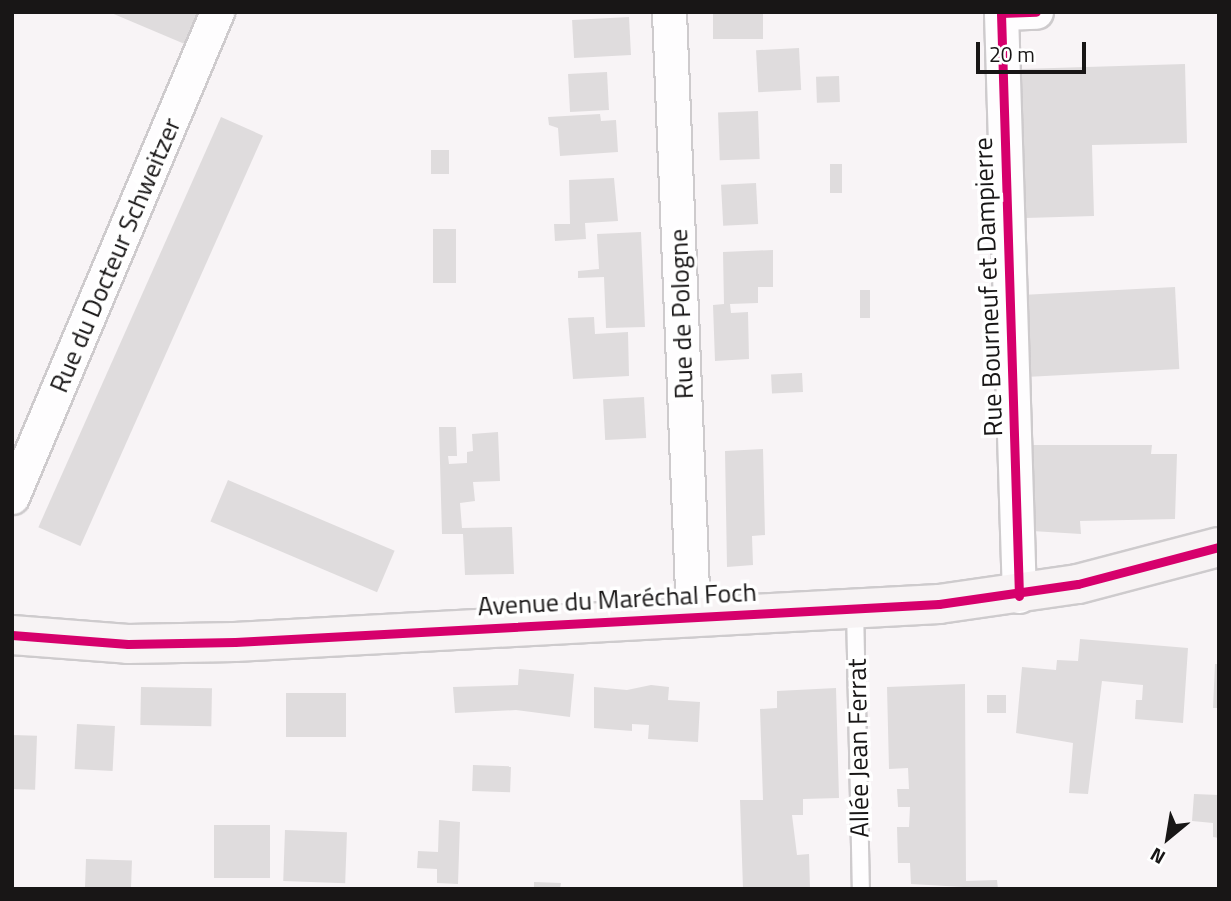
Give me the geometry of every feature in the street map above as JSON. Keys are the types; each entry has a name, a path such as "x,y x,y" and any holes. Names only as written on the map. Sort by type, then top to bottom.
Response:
{"main road":[{"name":"Avenue du Maréchal Foch","path":"12,635 128,644 235,642 855,608 1019,596 1140,570 1219,547"}],"street":[{"name":"Rue du Docteur Schweitzer","path":"12,497 217,12"},
{"name":"Rue de Pologne","path":"669,12 693,616"},
{"name":"Rue Bourneuf et Dampierre","path":"1019,596 1000,13 1036,12"}],"lane":[{"name":"Allée Jean Ferrat","path":"855,608 861,889"}],"building":[{"path":"109,12 201,12 187,45"},
{"path":"713,12 763,12 763,39 713,39"},
{"path":"629,17 631,55 574,58 572,20"},
{"path":"799,48 801,90 758,92 756,50"},
{"path":"1185,64 1187,143 1092,145 1094,216 1025,218 1021,69"},
{"path":"607,72 609,110 570,112 568,74"},
{"path":"839,76 840,102 817,103 816,77"},
{"path":"758,111 760,159 720,160 718,112"},
{"path":"600,114 601,121 616,120 618,152 560,156 558,128 549,125 548,117"},
{"path":"221,117 263,136 80,546 38,527"},
{"path":"431,150 449,150 449,174 431,174"},
{"path":"830,164 842,164 842,193 830,193"},
{"path":"614,178 618,221 585,223 586,239 555,241 554,224 570,224 569,180"},
{"path":"756,183 758,224 723,226 721,185"},
{"path":"433,229 456,229 456,283 433,283"},
{"path":"641,232 645,327 606,328 604,277 578,278 578,271 599,269 597,234"},
{"path":"773,250 773,287 758,287 758,303 730,304 731,313 748,312 749,359 715,361 713,305 724,304 723,252"},
{"path":"1175,287 1179,369 1030,377 1026,295"},
{"path":"860,290 870,290 870,318 860,318"},
{"path":"594,317 595,334 628,332 629,376 573,379 568,318"},
{"path":"802,373 803,392 772,394 771,375"},
{"path":"644,397 646,438 605,440 603,399"},
{"path":"439,427 456,427 457,456 448,456 449,464 467,463 467,452 473,451 472,434 498,432 500,481 473,482 475,501 460,503 462,528 512,527 514,574 465,575 463,534 442,534"},
{"path":"1030,445 1152,445 1151,454 1177,454 1175,519 1080,521 1081,534 1032,531"},
{"path":"763,449 765,535 752,536 753,565 727,567 725,451"},
{"path":"228,480 395,551 377,592 210,521"},
{"path":"1080,639 1188,648 1183,723 1135,719 1136,700 1142,700 1143,685 1102,681 1088,794 1069,793 1073,743 1016,733 1022,667 1056,670 1057,660 1078,661"},
{"path":"1215,664 1219,664 1219,708 1213,708"},
{"path":"519,669 574,674 570,717 516,710 455,713 453,687 518,685"},
{"path":"965,684 966,881 997,880 998,889 911,884 910,863 898,863 897,827 909,827 910,807 898,807 897,789 909,789 908,768 889,769 887,687"},
{"path":"651,685 669,687 668,700 700,702 698,742 648,739 649,725 632,724 632,731 594,728 594,687 627,690"},
{"path":"141,687 212,688 211,726 140,725"},
{"path":"836,688 839,798 803,799 803,815 792,815 797,855 809,854 810,889 743,889 740,800 763,800 760,709 777,708 777,691"},
{"path":"286,693 346,693 346,737 286,737"},
{"path":"987,695 1006,695 1006,713 987,713"},
{"path":"77,724 115,726 113,771 75,769"},
{"path":"12,735 37,736 35,790 12,789"},
{"path":"473,765 511,766 510,792 472,791"},
{"path":"1194,794 1219,795 1219,838 1213,837 1213,823 1192,821"},
{"path":"439,820 460,822 458,884 437,883 437,869 417,868 418,851 438,852"},
{"path":"214,825 270,825 270,878 214,878"},
{"path":"285,830 347,832 345,883 283,881"},
{"path":"86,859 132,861 131,889 85,889"},
{"path":"534,882 561,883 560,889 534,889"}],"cycle path":[{"path":"1019,596 1001,13 1036,12"},
{"path":"12,635 128,644 235,642 939,604 1078,584 1219,547"}]}
